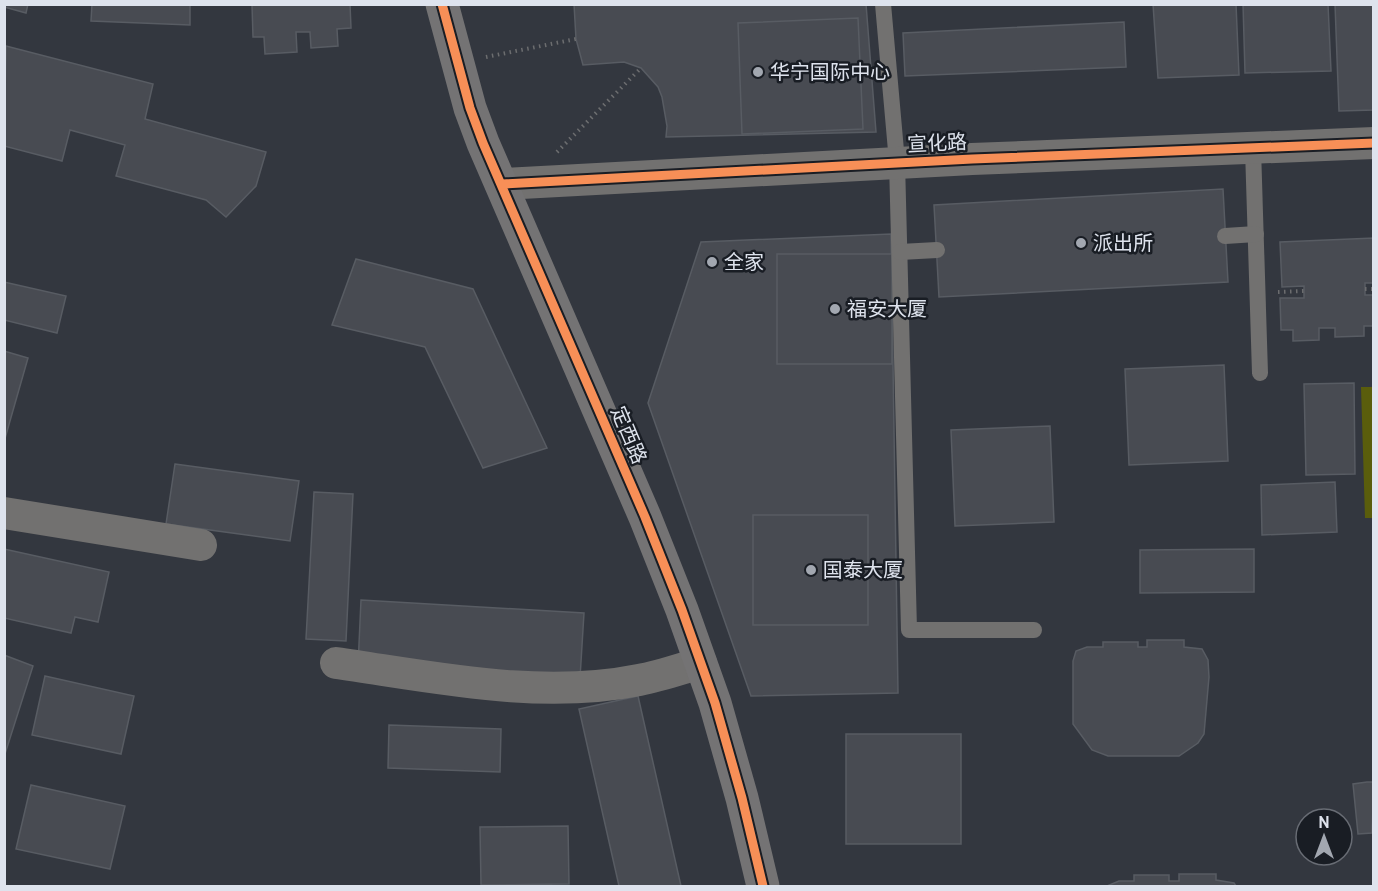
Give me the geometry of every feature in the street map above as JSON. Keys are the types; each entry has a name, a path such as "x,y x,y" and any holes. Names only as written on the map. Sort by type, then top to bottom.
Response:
{"street":[{"name":"定西路","path":"442,4 470,108 645,517 701,663 742,798 763,886"},
{"name":"宣化路","path":"503,184 897,162 1374,143"},
{"path":"4,513 201,545"},
{"path":"336,663 428,676 551,687 638,680 701,663"}],"lane":[{"path":"884,4 897,162 909,630 1034,630"},
{"path":"1253,149 1260,374"},
{"path":"1225,236 1256,234"},
{"path":"900,252 937,250"}],"path":[{"path":"477,59 576,39"},
{"path":"550,159 641,68"},
{"path":"1365,289 1374,289"}],"shaded area":[{"path":"1361,387 1373,387 1373,518 1365,518"}],"building":[{"path":"4,4 28,4 26,13 4,7"},
{"path":"92,4 190,4 190,25 91,21"},
{"path":"350,4 351,28 337,29 338,46 311,48 310,32 296,32 297,52 265,54 264,37 253,37 252,5"},
{"name":"华宁国际中心","path":"574,4 866,4 876,132 666,137 667,126 662,97 658,87 641,68 624,62 583,65 576,39"},
{"path":"1153,4 1236,4 1239,75 1158,78"},
{"path":"1243,4 1328,4 1331,71 1245,73"},
{"path":"1335,4 1374,4 1374,110 1339,111"},
{"path":"858,18 863,129 742,134 738,23"},
{"path":"1124,22 1126,67 905,76 903,33"},
{"path":"6,46 153,84 145,119 266,152 256,186 226,217 206,200 116,176 125,145 70,130 62,161 4,146"},
{"name":"派出所","path":"1223,189 1228,282 939,297 934,205"},
{"path":"891,234 898,693 751,696 648,403 701,242"},
{"path":"1374,238 1374,283 1365,283 1365,295 1374,295 1374,326 1364,326 1364,336 1335,337 1335,328 1319,328 1319,340 1293,341 1293,330 1281,330 1280,298 1304,298 1304,286 1282,287 1280,242"},
{"name":"福安大厦","path":"777,254 892,254 892,364 777,364"},
{"path":"356,259 473,289 547,448 483,468 425,347 332,325"},
{"path":"4,282 66,296 57,333 4,320"},
{"path":"4,351 28,358 4,442"},
{"path":"1224,365 1228,461 1129,465 1125,369"},
{"path":"1354,383 1355,474 1306,475 1304,384"},
{"path":"1050,426 1054,522 955,526 951,430"},
{"path":"175,464 299,481 290,541 166,524"},
{"path":"1335,482 1337,532 1262,535 1261,485"},
{"path":"314,492 353,494 346,641 306,639"},
{"name":"国泰大厦","path":"753,515 868,515 868,625 753,625"},
{"path":"4,549 109,572 98,622 75,617 71,633 4,618"},
{"path":"1254,549 1254,592 1140,593 1140,550"},
{"path":"361,600 584,613 580,678 358,666"},
{"path":"1147,640 1184,640 1184,647 1202,649 1208,660 1209,677 1204,734 1198,743 1179,756 1108,756 1092,750 1073,724 1073,661 1076,651 1087,647 1103,647 1103,642 1138,642 1138,647 1147,647"},
{"path":"4,655 33,666 4,757"},
{"path":"45,676 134,696 121,754 32,735"},
{"path":"638,696 681,886 619,886 579,709"},
{"path":"389,725 501,729 500,772 388,768"},
{"path":"846,734 961,734 961,844 846,844"},
{"path":"1374,782 1372,833 1358,834 1353,784"},
{"path":"31,785 125,806 110,869 16,849"},
{"path":"568,826 569,884 481,885 480,827"},
{"path":"1179,874 1216,874 1216,880 1234,883 1236,886 1107,886 1119,881 1134,881 1134,875 1169,875 1169,881 1179,881"}],"cycle path":[{"path":"442,4 470,108 483,143 645,517 682,610 715,703 742,798 763,886"},
{"path":"503,184 972,159 1374,143"}],"place":[{"name":"华宁国际中心","path":"758,72"},
{"name":"派出所","path":"1081,243"},
{"name":"全家","path":"712,262"},
{"name":"福安大厦","path":"835,309"},
{"name":"国泰大厦","path":"811,570"}]}
